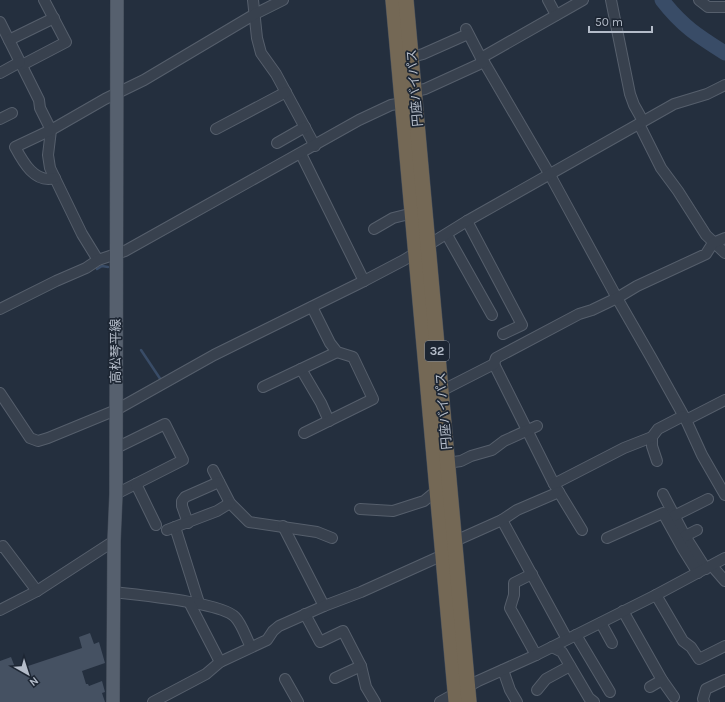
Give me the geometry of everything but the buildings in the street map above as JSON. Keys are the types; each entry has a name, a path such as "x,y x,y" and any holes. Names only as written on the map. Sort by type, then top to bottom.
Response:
{"highway":[{"name":"円座バイパス","path":"393,0 413,213 422,249 441,391 455,541 460,694"},
{"name":"円座バイパス","path":"406,0 415,91 422,249 436,491 460,694 469,702"},
{"path":"403,103 415,91"}],"main road":[{"name":"高松琴平線","path":"113,702 114,541 116,494 116,0"}],"street":[{"path":"0,73 66,42 44,0"},
{"path":"253,0 257,38 261,53 276,74 315,146"},
{"path":"55,178 49,180 39,177 33,173 15,147 51,130 105,99 144,80 255,14 283,0"},
{"path":"548,0 556,15"},
{"path":"415,91 425,89 483,60 583,0"},
{"path":"611,0 630,94 661,168 678,190 706,236 725,253"},
{"path":"699,0 708,7 725,7"},
{"path":"9,40 54,18"},
{"path":"0,22 39,100 40,108 51,130 48,155 50,168 82,234 98,260"},
{"path":"412,57 423,54 467,32 550,176 685,418 702,454 722,482 725,495"},
{"path":"0,393 30,438 38,441 116,410 214,356 364,281 447,235 467,221 550,176 674,104 707,94 725,84"},
{"path":"216,129 286,92"},
{"path":"0,309 86,268 98,260 115,255 147,240 359,120 391,104 403,103"},
{"path":"0,119 12,113"},
{"path":"277,143 305,127"},
{"path":"300,154 364,281"},
{"path":"374,229 393,218 413,213"},
{"path":"467,221 522,325 503,334"},
{"path":"447,235 492,314"},
{"path":"582,530 557,488 533,428 518,414 494,364 496,358 579,314 592,310 637,286 706,254 713,243 725,238"},
{"path":"304,433 373,399 353,357 337,352 330,343 312,306"},
{"path":"263,387 337,352"},
{"path":"441,391 494,364"},
{"path":"301,369 329,420"},
{"path":"455,541 502,520 624,448 652,437 658,429 725,400"},
{"path":"116,448 165,424 182,460 116,494"},
{"path":"447,463 461,461 471,456 492,450 504,441 533,428"},
{"path":"652,437 652,446 657,461"},
{"path":"213,470 230,503 249,522 316,532 332,538"},
{"path":"188,523 182,506 182,501 185,497 219,482"},
{"path":"136,484 156,525"},
{"path":"360,509 394,511 424,501 436,491"},
{"path":"663,494 685,536 705,569"},
{"path":"674,516 708,499"},
{"path":"220,662 194,602 171,529 217,511 230,503"},
{"path":"607,538 663,513 683,549 705,569 725,581"},
{"path":"502,520 532,574 572,637 610,692"},
{"path":"283,526 324,606"},
{"path":"685,536 697,530"},
{"path":"0,538 0,546 3,546 37,591"},
{"path":"0,610 37,591 114,541"},
{"path":"153,702 206,674 220,662 267,640 273,631 279,626 324,606 361,592 443,555"},
{"path":"440,702 460,694 503,670 623,612 725,558"},
{"path":"532,574 514,583 514,595 510,608 536,655"},
{"path":"114,592 194,602 230,612 237,618 251,647"},
{"path":"656,595 683,641 691,647 699,659 725,646"},
{"path":"623,612 662,680 674,697"},
{"path":"305,614 320,642 343,631 361,666 366,686 375,702"},
{"path":"601,623 612,642"},
{"path":"552,647 562,652 589,698 594,702"},
{"path":"335,678 361,666"},
{"path":"537,690 546,680 570,666"},
{"path":"503,670 510,690 517,702"},
{"path":"285,679 298,702"},
{"path":"650,687 662,680"},
{"path":"704,702 703,700 706,689 725,680"}],"waterway":[{"path":"662,0 676,17 691,30 725,53"},
{"path":"97,269 102,266 108,267"},
{"path":"141,350 161,380"}]}
